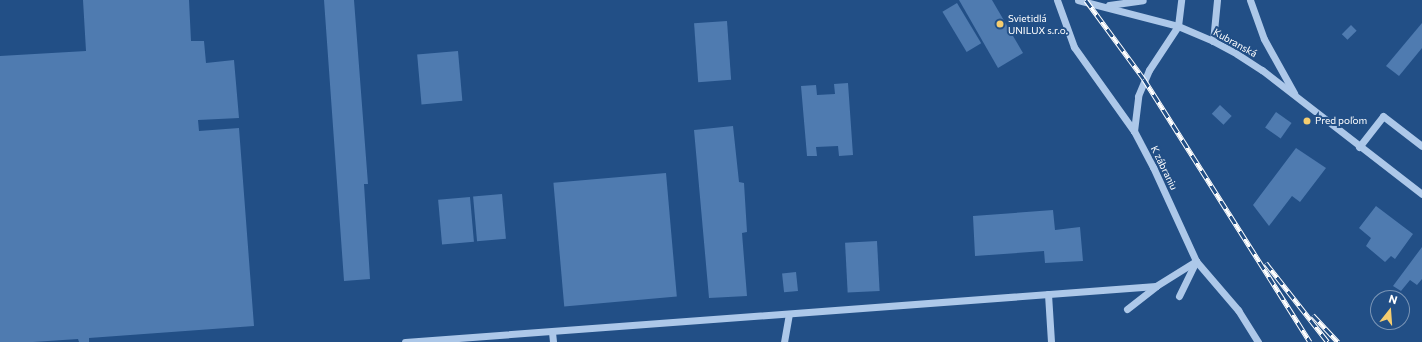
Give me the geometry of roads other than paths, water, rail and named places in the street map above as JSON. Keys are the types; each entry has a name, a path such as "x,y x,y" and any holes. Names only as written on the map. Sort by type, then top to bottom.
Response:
{"street":[{"name":"K zábraniu","path":"1057,0 1074,47 1134,131 1153,167 1196,261 1238,310 1258,342"},
{"name":"Kubranská","path":"1078,0 1102,3 1178,26 1213,41 1262,70 1359,147 1422,194"},
{"path":"1102,3 1143,0"},
{"path":"1134,131 1138,96 1144,79 1178,26 1181,0"},
{"path":"1213,41 1217,0"},
{"path":"1250,0 1264,39 1296,96"},
{"path":"1359,147 1383,116 1422,146"},
{"path":"1127,309 1156,286 1196,261"},
{"path":"1179,296 1196,261"},
{"path":"405,342 1156,286"},
{"path":"1048,294 1051,342"},
{"path":"784,342 789,314"},
{"path":"552,332 553,342"}],"railway":[{"path":"1086,0 1144,79 1310,342"},
{"path":"1266,263 1328,342"},
{"path":"1313,315 1338,342"}],"place":[{"name":"Svietidlá UNILUX s.r.o.","path":"1000,24"},
{"name":"Pred poľom","path":"1307,121"}]}
